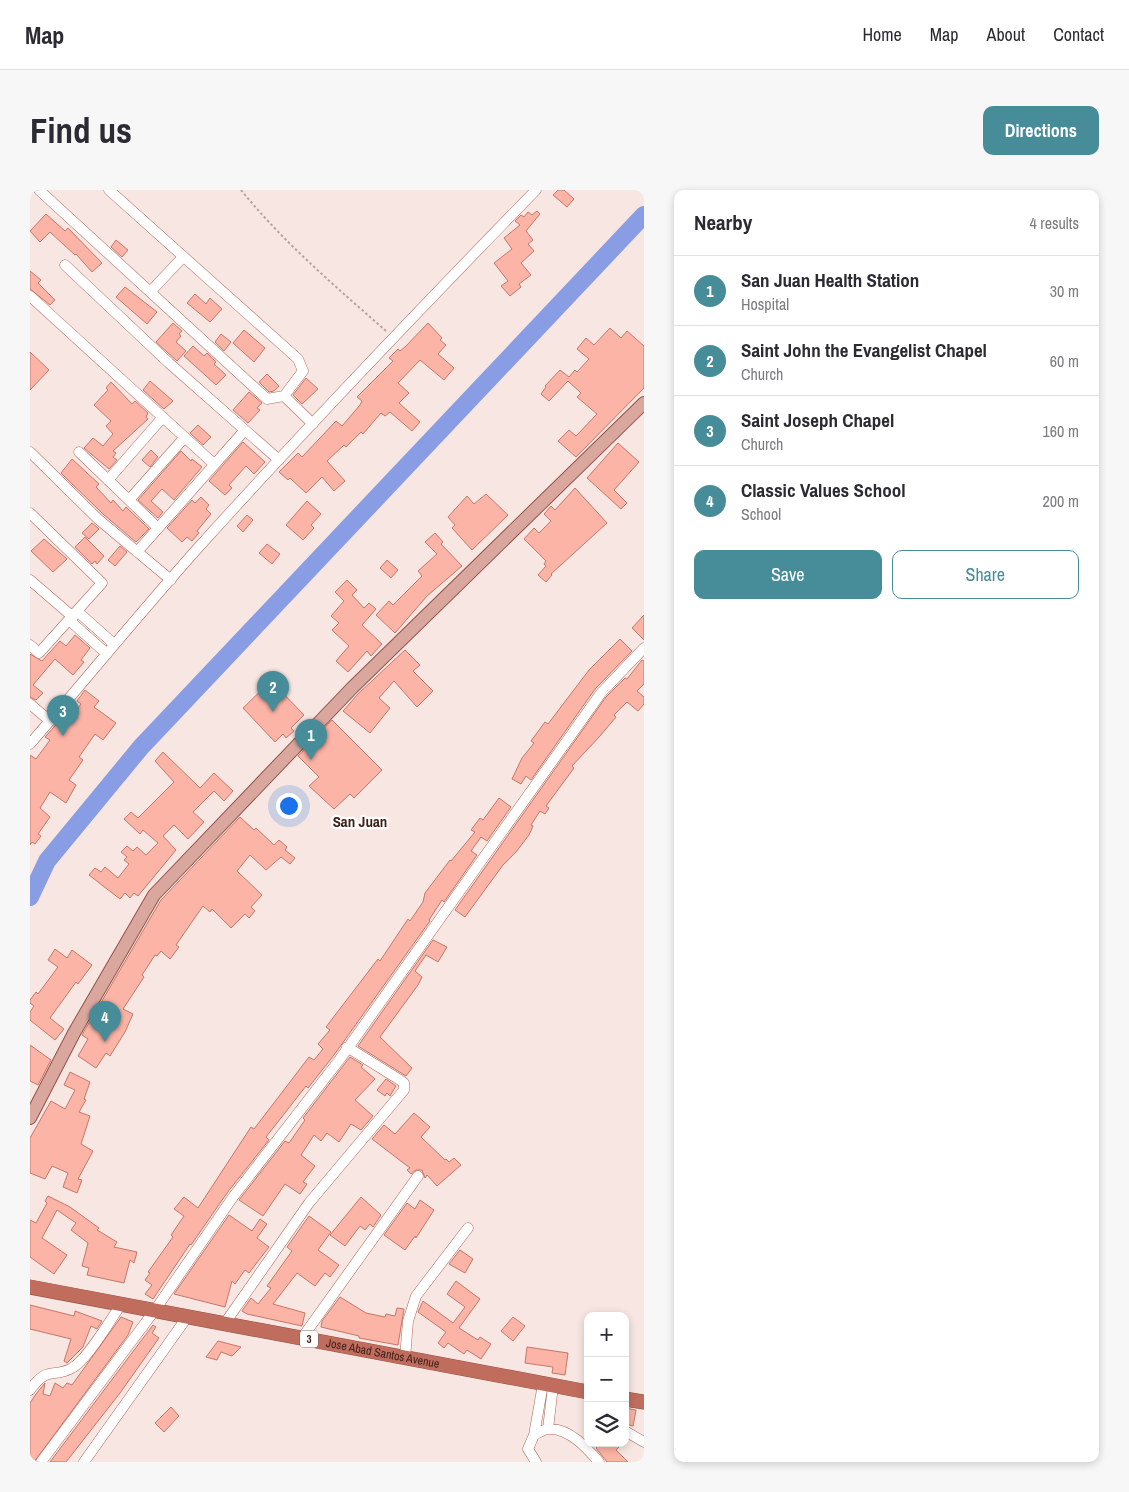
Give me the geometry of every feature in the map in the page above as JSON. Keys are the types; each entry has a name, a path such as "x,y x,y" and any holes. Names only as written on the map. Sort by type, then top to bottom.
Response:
{"highway":[{"name":"Jose Abad Santos Avenue","path":"30,1287 584,1391"},
{"path":"629,1400 644,1402"}],"main road":[{"path":"30,1118 74,1032 154,895 352,688 644,403"}],"street":[{"path":"40,190 267,400 284,396 303,371 301,364 109,190"},
{"path":"30,744 170,580 279,460 395,338 427,301 536,190"},
{"path":"151,291 184,256"},
{"path":"66,265 169,363 279,460"},
{"path":"30,296 214,464"},
{"path":"284,396 313,424"},
{"path":"108,480 163,417"},
{"path":"137,552 245,430"},
{"path":"129,500 185,438"},
{"path":"30,452 98,519 170,580"},
{"path":"79,452 158,528"},
{"path":"30,513 102,583 40,653 30,645"},
{"path":"30,580 73,616 114,644"},
{"path":"73,616 107,654"},
{"path":"42,1462 155,1310 233,1197 347,1047 601,693 644,648"},
{"path":"30,704 50,721"},
{"path":"225,1323 309,1203 404,1090 404,1083 347,1047"},
{"path":"302,1338 418,1176"},
{"path":"405,1358 408,1321 416,1296 468,1228"},
{"path":"30,1390 46,1374 73,1368 84,1357 122,1304"},
{"path":"84,1462 188,1316"},
{"path":"548,1385 548,1429"},
{"path":"536,1462 528,1449 534,1436 548,1385"},
{"path":"534,1436 548,1429 560,1431 586,1446 599,1462"},
{"path":"629,1433 644,1442"}],"path":[{"path":"241,190 258,211 347,298 395,338"}],"building":[{"path":"558,190 564,190 574,199 567,207 553,195"},
{"path":"537,211 540,214 526,231 533,240 528,244 534,251 521,263 531,275 519,284 521,287 510,296 501,286 508,281 494,263 512,249 504,238 520,225 515,221 521,215 524,217 528,212 532,215"},
{"path":"46,214 65,231 68,228 102,263 92,272 76,254 50,232 40,242 30,231"},
{"path":"116,240 128,250 122,257 111,247"},
{"path":"30,271 41,280 38,283 55,300 50,305 30,289"},
{"path":"125,287 157,312 147,324 116,297"},
{"path":"195,294 206,304 210,298 222,309 210,322 187,303"},
{"path":"173,323 182,331 179,334 181,336 176,342 186,351 177,361 156,342"},
{"path":"428,323 446,345 438,354 454,368 444,380 420,360 398,383 409,393 399,403 420,422 412,431 390,412 385,416 381,413 363,434 361,432 346,447 344,445 327,461 345,481 334,491 322,477 306,493 290,478 288,480 279,472 298,453 302,457 336,421 342,426 360,405 362,401 357,397 393,361 389,358 398,349 400,351 405,347"},
{"path":"610,328 621,338 627,331 644,346 644,388 576,457 558,441 569,430 576,436 597,414 577,397 581,393 568,381 549,401 541,394 545,386 560,370 569,377 575,370 577,372 589,359 577,349 586,338 594,345"},
{"path":"244,330 265,348 254,362 233,343"},
{"path":"221,334 231,342 224,351 215,342"},
{"path":"193,346 204,356 207,353 216,362 214,364 226,375 216,385 184,356"},
{"path":"30,352 49,370 30,390"},
{"path":"267,374 279,386 274,391 269,392 259,382"},
{"path":"306,378 318,389 302,404 293,395"},
{"path":"150,381 173,401 164,409 143,390"},
{"path":"111,382 132,404 135,401 148,413 146,417 148,419 113,451 116,453 113,457 117,460 109,469 84,448 93,438 103,446 113,434 106,426 111,421 94,405 108,390 106,388"},
{"path":"249,392 262,403 257,408 260,410 248,423 233,410"},
{"path":"198,425 211,437 203,445 190,433"},
{"path":"243,442 265,462 254,474 246,466 229,485 232,488 225,495 209,481"},
{"path":"618,443 639,462 614,490 627,503 621,509 587,478"},
{"path":"151,450 158,457 150,467 142,460"},
{"path":"181,451 191,461 192,459 202,467 174,500 162,489 151,501 163,512 158,518 138,500"},
{"path":"72,459 99,484 96,487 111,503 113,500 123,511 126,507 149,529 136,542 103,514 61,473"},
{"path":"575,488 607,523 551,574 546,582 538,575 546,566 544,564 546,561 524,539 534,528 539,533 551,521 544,514 551,506 555,510"},
{"path":"486,494 508,515 472,550 452,528 455,525 448,517 467,496 474,504"},
{"path":"201,497 209,505 206,509 211,514 197,531 199,533 192,541 187,537 182,542 167,528 192,500 195,503"},
{"path":"307,501 321,514 311,525 314,528 303,540 286,525"},
{"path":"247,515 253,520 243,532 237,526"},
{"path":"92,523 99,529 89,539 82,533"},
{"path":"435,533 443,542 441,544 462,566 427,596 395,633 376,615 389,601 393,605 422,576 418,571 437,554 425,542"},
{"path":"85,537 104,556 97,564 95,561 92,564 75,547"},
{"path":"44,539 67,559 53,572 31,551"},
{"path":"267,544 280,554 272,564 259,553"},
{"path":"120,546 127,552 115,566 108,560"},
{"path":"387,560 398,570 391,578 380,568"},
{"path":"347,580 357,590 352,595 364,608 369,603 376,609 362,625 382,644 371,656 367,651 348,672 336,661 349,646 332,630 339,623 331,616 344,601 335,592"},
{"path":"644,615 644,640 632,628"},
{"path":"75,635 90,648 81,660 84,662 73,675 55,659 33,685 43,693 36,700 30,697 30,654 42,661 60,641 66,646"},
{"path":"620,639 632,651 595,689 531,780 526,776 521,784 512,779 522,758 534,743 531,741 545,722 548,724 589,670"},
{"path":"405,650 420,665 413,671 433,691 417,707 394,681 379,698 390,708 370,733 343,711 358,694"},
{"path":"642,660 644,661 644,684 637,691 644,697 644,704 638,711 627,702 614,715 616,717 572,766 574,768 546,806 549,808 545,814 540,811 531,825 533,826 529,835 503,865 465,917 455,910 606,697 625,678 627,679"},
{"path":"271,681 304,715 291,728 294,731 286,738 283,734 275,742 243,708"},
{"path":"85,690 99,701 94,707 116,723 103,740 95,734 79,757 83,760 69,780 76,785 66,803 50,792 40,808 50,817 38,834 41,836 35,844 32,842 30,845 30,755 36,759 50,740 45,737 60,720 63,722 69,715 71,717 81,704 77,701"},
{"path":"332,720 382,770 354,798 350,794 334,809 309,786 319,777 298,756"},
{"path":"163,752 200,788 214,773 233,791 224,801 214,791 193,812 204,822 188,839 174,825 163,836 176,850 138,896 134,893 130,898 125,893 120,899 89,875 95,868 101,872 105,867 118,878 129,864 124,860 127,857 121,852 127,846 133,851 137,847 146,855 158,843 143,830 140,834 124,819 131,812 138,818 174,782 155,761"},
{"path":"499,798 511,807 487,841 481,837 471,851 477,855 444,902 442,900 430,921 334,1055 308,1088 306,1086 266,1137 269,1140 227,1193 153,1299 145,1294 152,1285 145,1280 150,1273 148,1272 173,1237 171,1235 184,1216 174,1209 184,1197 198,1208 251,1127 254,1129 309,1057 314,1060 323,1049 318,1044 330,1030 326,1027 378,959 380,961 408,919 410,921 423,902 425,893 450,860 475,832 471,830 480,818 483,820"},
{"path":"240,817 254,830 256,828 274,845 279,840 287,847 285,850 295,858 290,864 281,857 266,870 250,855 237,871 262,895 251,907 255,911 249,918 245,914 231,928 212,909 210,912 203,906 176,945 179,947 170,959 161,951 157,956 155,955 142,975 144,977 123,1009 133,1014 125,1032 110,1056 106,1053 96,1068 78,1056 88,1039 82,1035 161,900"},
{"path":"433,940 447,947 438,962 426,955 415,971 422,977 418,985 380,1037 412,1068 406,1076 358,1046"},
{"path":"55,949 67,958 72,950 92,965 78,984 76,982 50,1018 64,1029 55,1040 30,1020 30,1012 34,1006 30,1003 30,1000 36,992 38,994 58,967 48,960"},
{"path":"30,1045 51,1060 38,1085 30,1081"},
{"path":"350,1057 363,1065 361,1067 375,1079 355,1100 373,1116 361,1130 351,1124 339,1142 327,1133 321,1141 314,1135 301,1155 315,1166 303,1182 307,1184 300,1194 285,1184 263,1216 239,1200 285,1141 289,1143 305,1120 303,1118"},
{"path":"70,1072 90,1082 84,1099 86,1100 79,1112 90,1116 81,1144 93,1151 78,1179 82,1180 77,1193 63,1187 68,1173 52,1166 45,1179 30,1173 30,1138 51,1101 65,1109 75,1090 64,1085"},
{"path":"386,1079 396,1086 390,1096 387,1093 385,1096 377,1090"},
{"path":"414,1113 430,1127 421,1137 445,1160 449,1162 454,1158 461,1165 437,1186 427,1175 425,1178 422,1170 416,1170 411,1174 407,1170 410,1168 372,1139 384,1125 395,1134"},
{"path":"48,1196 70,1207 99,1228 97,1230 117,1242 114,1247 137,1252 134,1263 130,1260 124,1283 87,1275 89,1268 82,1266 88,1243 71,1230 76,1223 57,1210 42,1238 67,1255 54,1274 30,1257 30,1220 36,1223 47,1203 45,1201"},
{"path":"361,1197 381,1215 373,1227 370,1224 365,1230 360,1226 345,1246 330,1235"},
{"path":"420,1200 434,1210 416,1238 415,1236 405,1250 384,1235 407,1203 415,1209"},
{"path":"229,1215 252,1231 260,1219 267,1224 257,1238 269,1247 249,1273 245,1270 235,1284 232,1281 225,1307 174,1294"},
{"path":"309,1216 331,1232 318,1250 339,1265 330,1277 325,1273 315,1286 297,1273 273,1304 305,1313 302,1326 247,1314 242,1311 251,1298 258,1304 271,1288 267,1286 292,1251 287,1247"},
{"path":"460,1250 473,1259 465,1273 449,1264"},
{"path":"456,1281 480,1299 459,1328 478,1340 480,1337 491,1344 481,1359 467,1350 464,1354 448,1343 444,1348 438,1343 446,1332 418,1312 423,1301 453,1323 465,1307 447,1294"},
{"path":"340,1297 366,1313 385,1317 386,1314 395,1316 397,1308 404,1309 398,1345 359,1338 359,1336 321,1327 322,1321"},
{"path":"30,1305 74,1316 75,1311 102,1321 97,1329 91,1326 83,1347 67,1363 64,1361 71,1339 30,1329"},
{"path":"121,1317 133,1322 128,1335 34,1462 30,1462 30,1403 45,1383 43,1394 50,1396 55,1383 63,1388 67,1383 72,1385"},
{"path":"513,1317 525,1326 513,1341 501,1331"},
{"path":"153,1325 156,1327 152,1333 159,1338 120,1393 66,1462 50,1462"},
{"path":"218,1341 241,1347 232,1356 221,1352 217,1360 206,1357"},
{"path":"527,1347 568,1353 565,1375 552,1373 553,1367 525,1363"},
{"path":"171,1407 179,1416 164,1432 155,1423"},
{"path":"629,1409 636,1410 633,1426 629,1425"},
{"path":"619,1447 616,1450 628,1462 607,1462 596,1448"}],"waterway":[{"path":"30,897 47,861 141,747 644,215"}],"place":[{"name":"Saint John the Evangelist Chapel","path":"273,712"},
{"name":"Saint Joseph Chapel","path":"63,736"},
{"name":"San Juan Health Station","path":"311,760"},
{"name":"Classic Values School","path":"105,1042"}],"district":[{"name":"San Juan","path":"360,821"}]}
